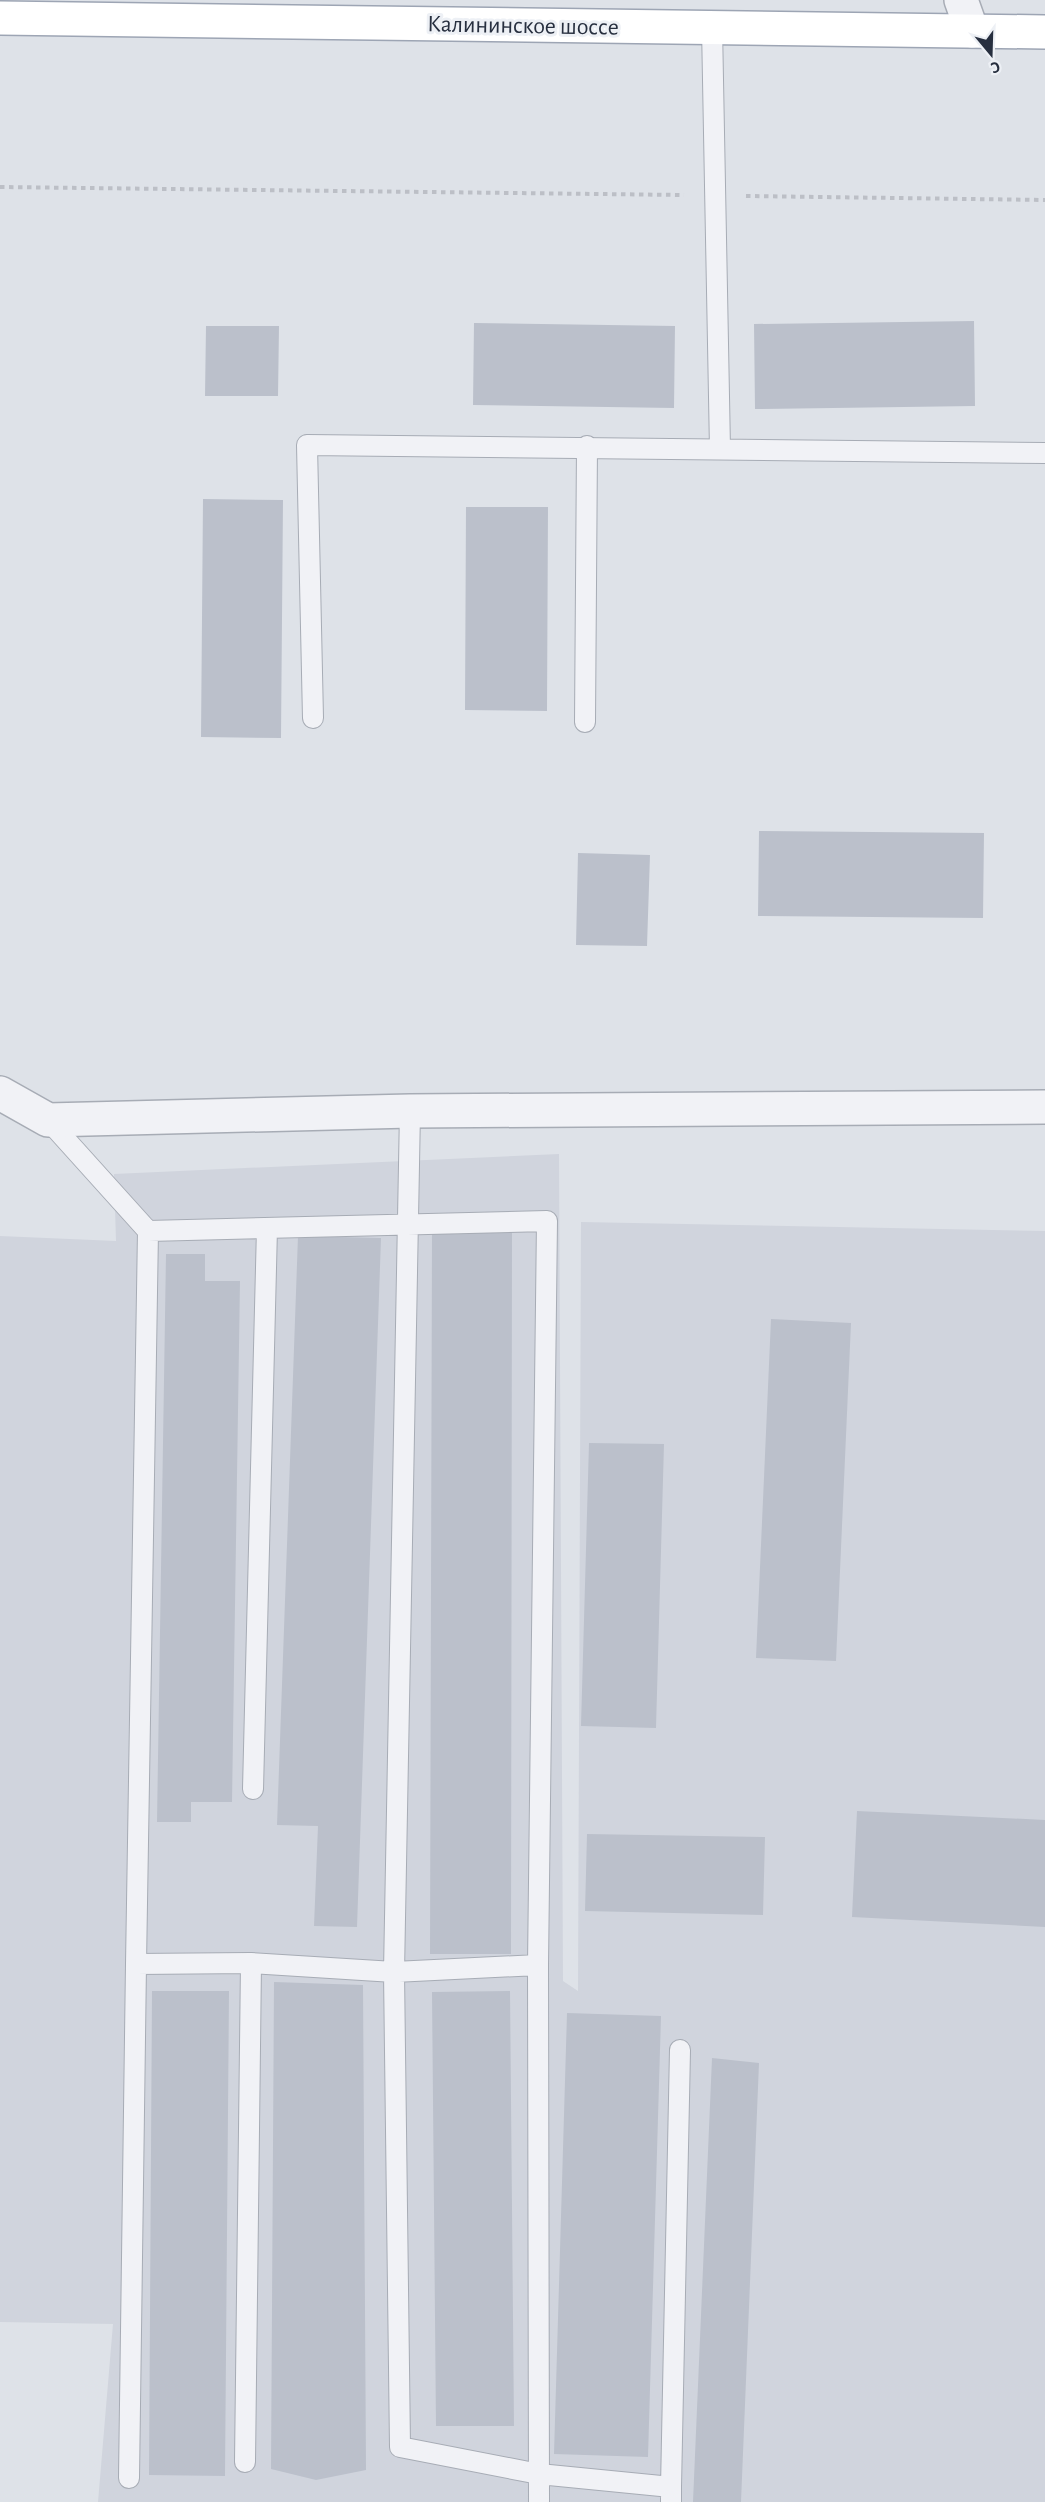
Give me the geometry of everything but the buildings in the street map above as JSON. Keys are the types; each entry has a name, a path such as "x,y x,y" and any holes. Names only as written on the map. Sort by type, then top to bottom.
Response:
{"main road":[{"name":"Калининское шоссе","path":"0,18 1045,32"}],"street":[{"path":"961,0 972,31"},
{"path":"0,1093 48,1120 410,1111 1045,1107"}],"lane":[{"path":"712,27 720,449"},
{"path":"314,718 307,445 586,446 1045,453"},
{"path":"585,722 586,446"},
{"path":"410,1111 394,1972 399,2447 539,2474 671,2495 680,2050"},
{"path":"48,1120 148,1231 129,2478"},
{"path":"148,1231 547,1221 538,1965 539,2502"},
{"path":"253,1789 267,1228"},
{"path":"136,1964 251,1963 394,1972 538,1965"},
{"path":"245,2462 251,1963"}],"path":[{"path":"0,188 1045,200"}],"shaded area":[{"path":"559,1154 563,1981 578,1991 581,1222 1045,1231 1045,2502 98,2502 113,2324 0,2322 0,1236 116,1241 114,1174"}]}
